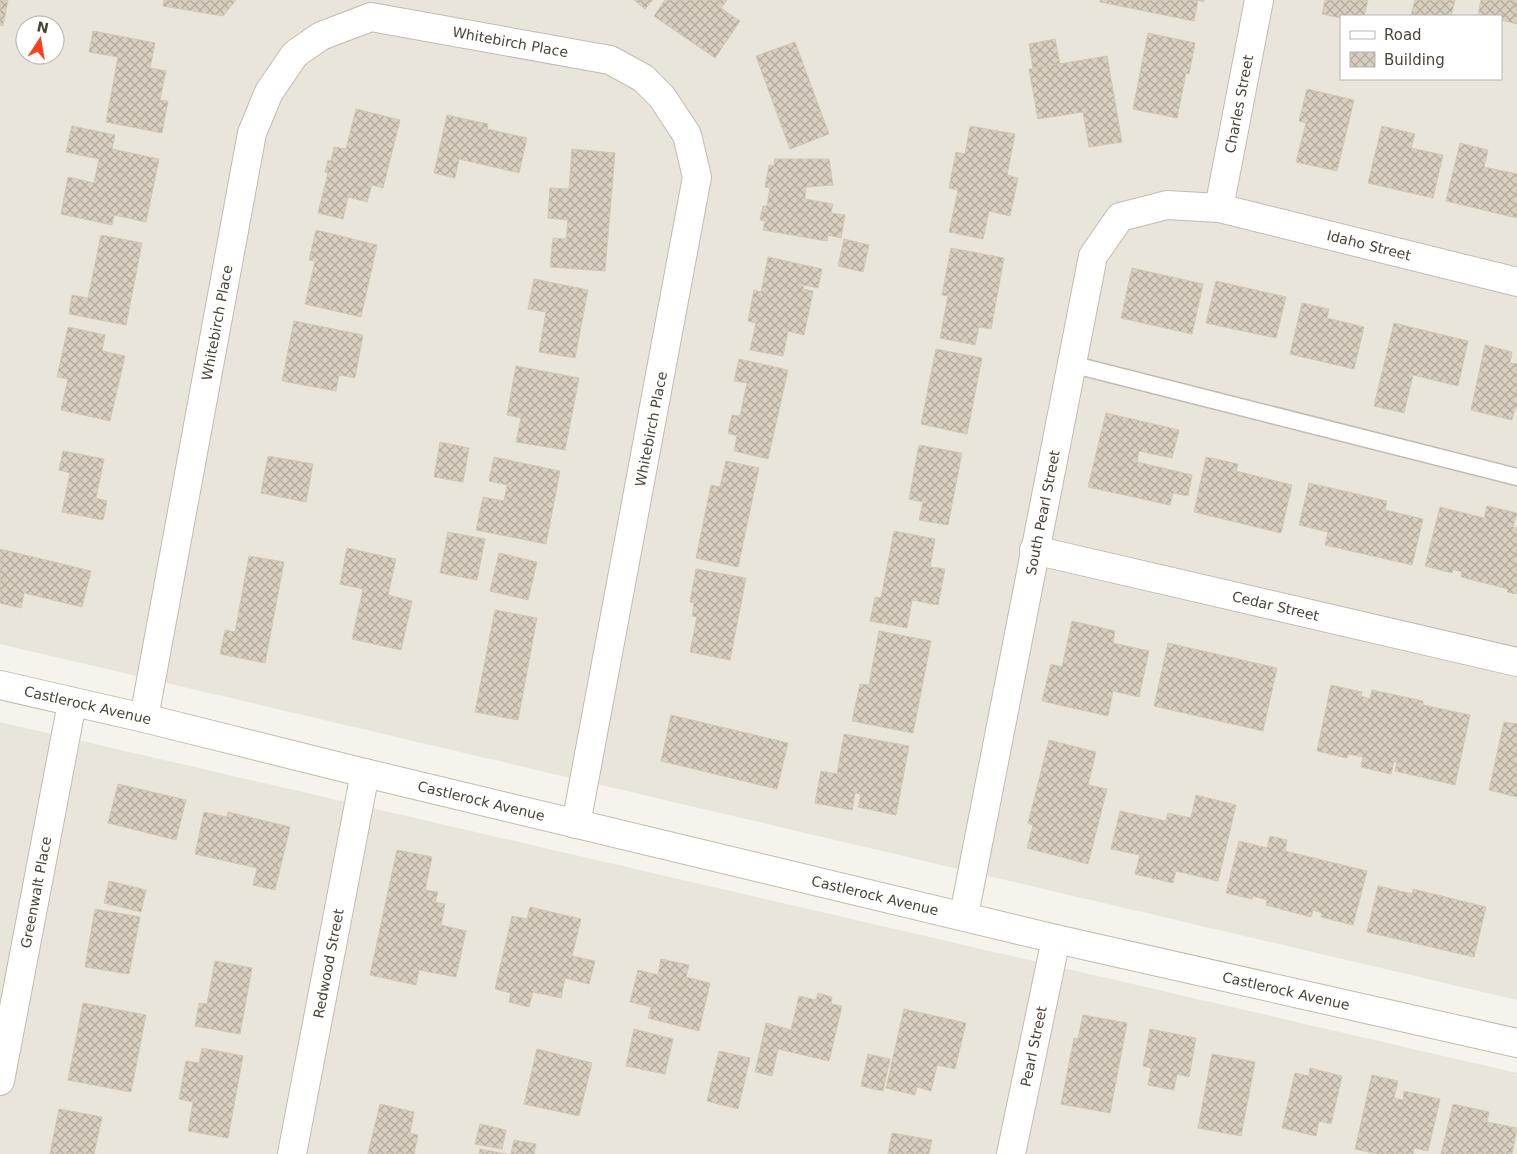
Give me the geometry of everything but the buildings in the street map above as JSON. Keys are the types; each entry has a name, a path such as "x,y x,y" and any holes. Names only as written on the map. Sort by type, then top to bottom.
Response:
{"street":[{"name":"Charles Street","path":"1219,208 1259,0"},
{"name":"Whitebirch Place","path":"144,718 252,132 269,92 295,54 322,36 371,17 610,60 643,78 662,97 687,135 697,177 576,824"},
{"name":"South Pearl Street","path":"964,915 1093,256 1120,217 1167,205 1219,208"},
{"name":"Idaho Street","path":"1219,208 1517,282"},
{"name":"Cedar Street","path":"1034,550 1517,662"},
{"name":"Castlerock Avenue","path":"0,685 1056,938 1517,1043"},
{"name":"Greenwalt Place","path":"0,1081 72,702"},
{"name":"Redwood Street","path":"292,1154 365,773"},
{"name":"Pearl Street","path":"1011,1154 1056,938"}],"lane":[{"path":"1071,364 1517,477"}],"shaded area":[{"path":"0,0 1517,0 1517,1000 0,644"},
{"path":"0,722 1517,1073 1517,1154 0,1154"}]}
